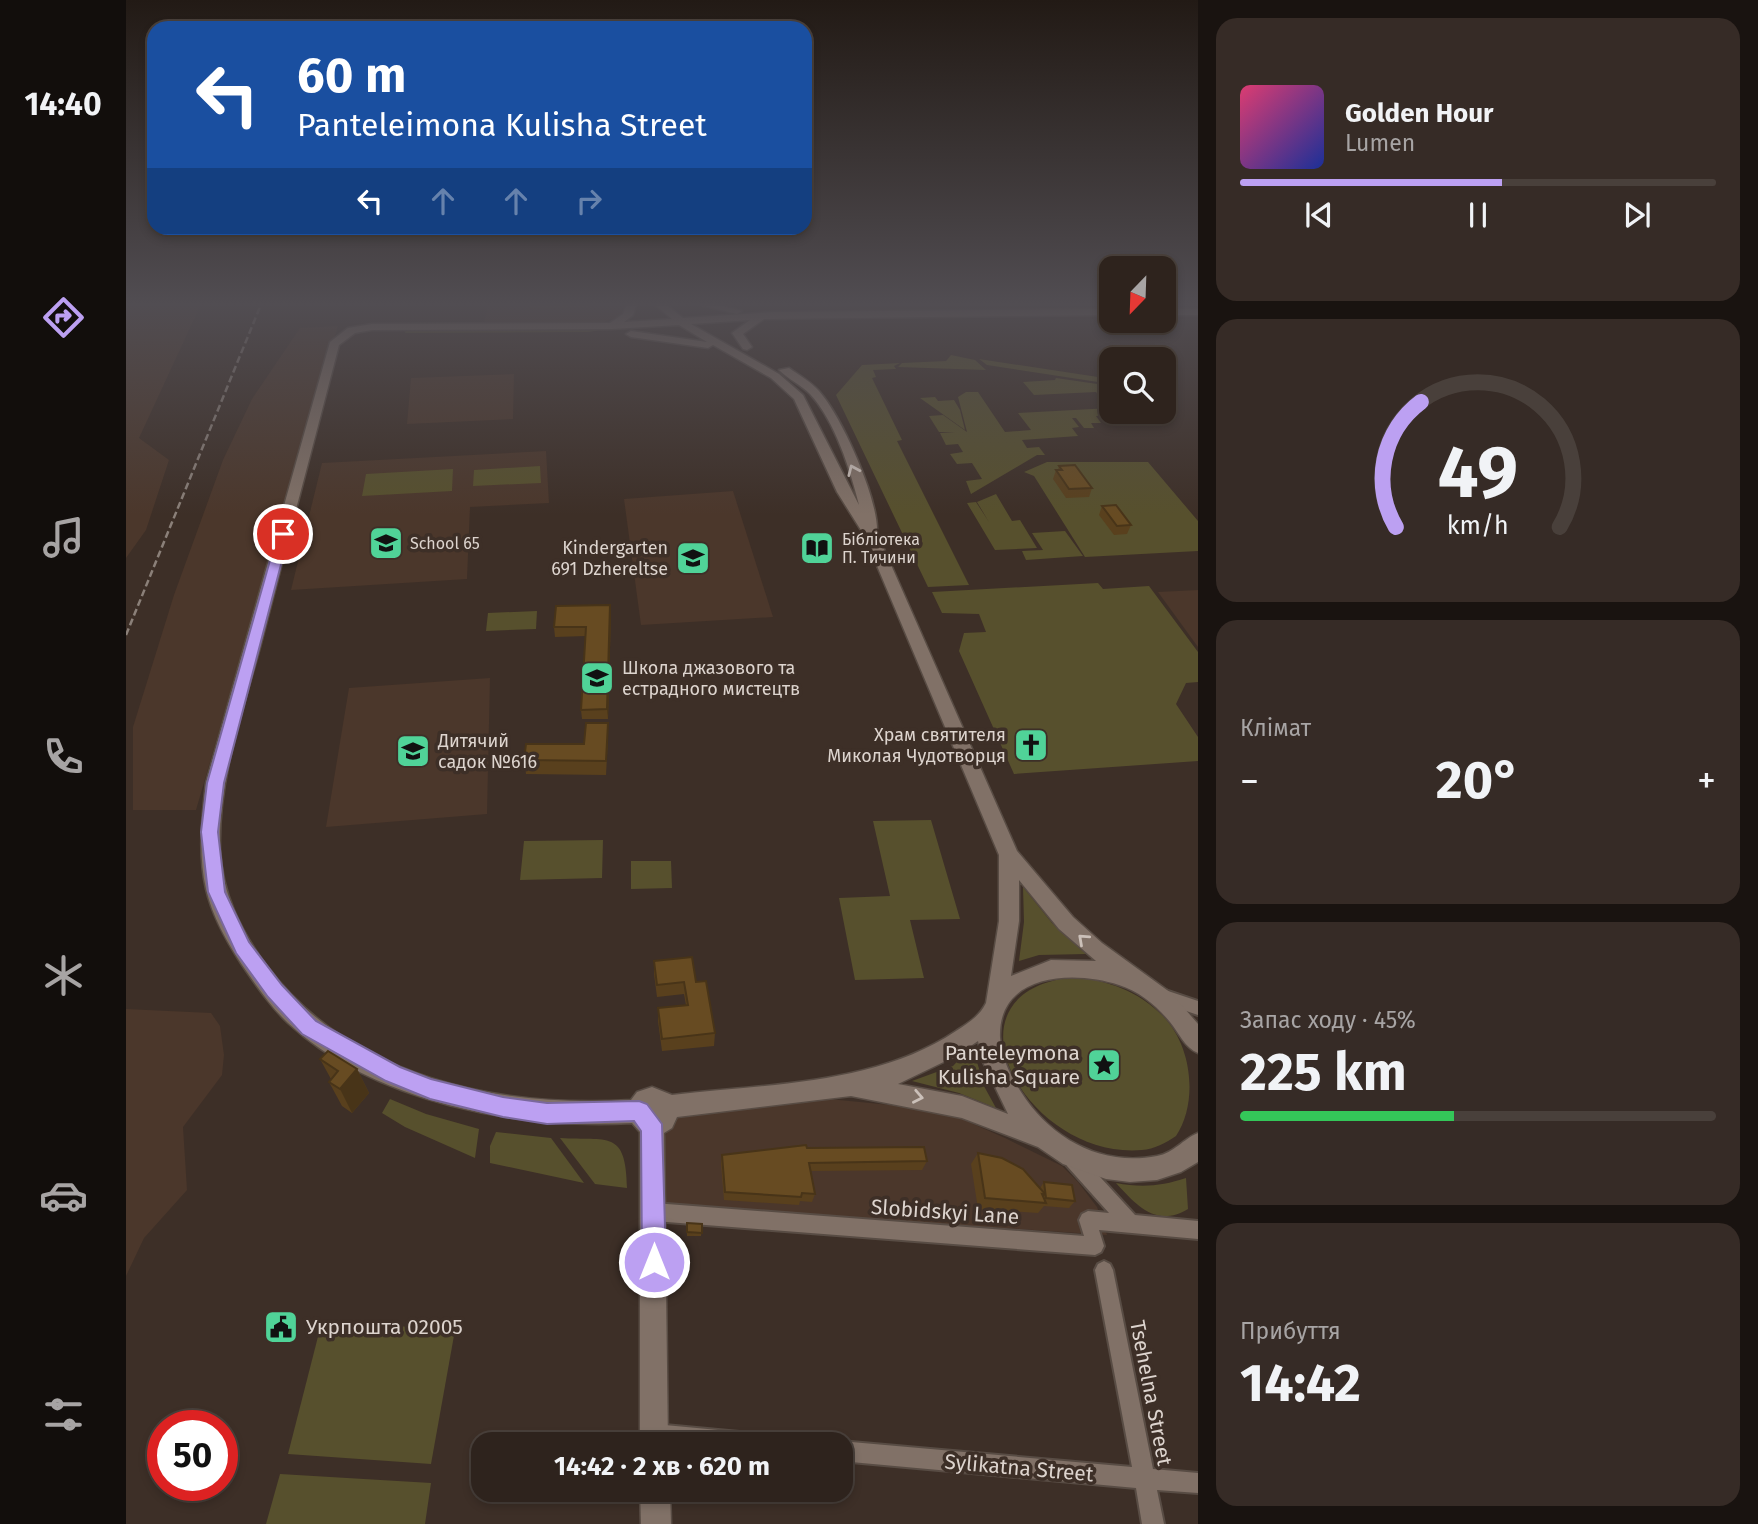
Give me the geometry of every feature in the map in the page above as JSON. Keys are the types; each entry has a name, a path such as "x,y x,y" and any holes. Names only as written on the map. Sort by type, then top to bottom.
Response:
{"street":[{"path":"325,373 215,783 210,832 216,892 242,947 291,1010 309,1027 370,1063 430,1089 503,1107 547,1114 653,1114 850,1085 899,1073 922,1063 993,1010 1014,984 1037,972 1068,966 1138,979"},
{"path":"772,373 801,399 844,492 871,535 1009,855 1066,923 1094,949 1159,995 1198,1043"},
{"path":"1009,855 1009,921 993,1010 992,1057 1009,1097 1027,1122 1059,1148 1130,1223"},
{"path":"1159,995 1198,1008"},
{"path":"850,1085 962,1107 1096,1165 1126,1171 1155,1170 1197,1153"},
{"path":"653,1114 654,1432"},
{"name":"Slobidskyi Lane","path":"654,1212 1095,1246 1088,1220 1198,1230"},
{"name":"Tsehelna Street","path":"1104,1270 1153,1524"},
{"name":"Sylikatna Street","path":"853,1452 1198,1483"},
{"path":"655,1502 656,1524"}],"shaded area":[{"path":"126,373 169,373 139,438 169,460 146,530 126,558"},
{"path":"269,373 324,373 196,810 133,810 133,727 174,595 223,460 252,399"},
{"path":"855,373 874,373 876,377 872,378 902,440 897,441 969,585 928,587 836,395"},
{"path":"1040,373 1072,373 1099,377 1099,382"},
{"path":"514,374 513,419 407,424 411,378"},
{"path":"1055,380 1099,384 1099,396 1096,392 1034,395 1023,382"},
{"path":"966,392 978,392 1005,432 1031,430 1018,413 1099,409 1099,416 1096,416 1099,423 1091,423 1094,428 1084,428 1076,418 1072,418 1079,427 1072,428 1078,436 1022,440 1027,448 1039,447 1045,455 1037,455 971,494 966,481 982,479 972,463 957,464 950,454 963,452 958,444 946,445 940,433 955,432 939,432 929,416 943,415 967,432 958,397"},
{"path":"935,397 938,401 954,400 960,410 965,430 920,398"},
{"name":"School 65","path":"546,451 549,503 470,507 467,579 291,590 322,463"},
{"path":"1047,462 1148,462 1198,521 1198,551 1085,557 1034,476 1024,472"},
{"path":"540,466 541,483 473,486 474,470"},
{"path":"453,469 452,491 362,496 366,474"},
{"name":"Kindergarten 691 Dzhereltse","path":"733,491 773,617 641,625 624,499"},
{"path":"996,494 1012,521 1020,520 1037,548 995,550 967,503 976,502 989,522 977,502"},
{"path":"1065,531 1083,556 1026,560 1022,551 1043,550 1032,533"},
{"path":"1098,583 1103,589 1149,586 1198,652 1198,682 1186,683 1176,704 1198,737 1198,761 1014,774 959,651 964,633 986,632 979,614 942,613 932,592"},
{"path":"1198,590 1198,647 1158,592"},
{"path":"537,611 536,629 486,631 488,613"},
{"name":"Дитячий садок №616","path":"490,678 487,814 326,827 349,688"},
{"path":"931,820 960,919 910,920 924,978 855,980 839,898 890,896 873,821"},
{"path":"603,840 602,878 520,880 524,841"},
{"path":"631,861 671,861 672,888 631,889"},
{"path":"1023,887 1052,923 1086,954 1039,955 1019,961 1024,922"},
{"path":"1076,977 1111,984 1133,993 1162,1015 1180,1042 1189,1075 1187,1108 1176,1136 1168,1141 1142,1150 1100,1146 1062,1129 1032,1103 1012,1072 1003,1040 1010,1010 1033,988"},
{"path":"126,1009 211,1013 220,1026 224,1055 222,1075 183,1127 187,1190 144,1238 126,1276"},
{"path":"972,1046 985,1088 996,1108 959,1093 912,1081 953,1066"},
{"path":"390,1099 426,1114 479,1129 475,1158 405,1127 382,1113"},
{"path":"829,1099 951,1114 1005,1138 1062,1166 1097,1207 1107,1235 664,1205 662,1143 672,1121 684,1113"},
{"path":"496,1132 551,1138 584,1183 490,1163 490,1146"},
{"path":"560,1138 602,1140 618,1147 626,1169 627,1188 595,1184"},
{"path":"1186,1178 1188,1209 1167,1216 1148,1212 1116,1183 1152,1185"},
{"path":"322,1321 455,1330 431,1464 288,1454"},
{"path":"280,1474 431,1483 425,1524 266,1524"}],"building":[{"path":"1075,465 1092,488 1069,489 1056,470 1062,470 1059,466"},
{"path":"1116,505 1131,525 1117,526 1102,506"},
{"name":"Школа джазового та естрадного мистецтв","path":"610,605 607,709 581,710 586,627 554,627 556,606"},
{"path":"586,723 608,723 606,761 524,760 526,744 584,744"},
{"path":"692,957 696,982 706,981 715,1033 662,1039 658,1008 688,1005 684,982 657,985 654,961"},
{"path":"328,1051 357,1069 340,1089 329,1082 338,1071 320,1059"},
{"path":"806,1145 807,1148 924,1147 927,1161 809,1163 815,1194 802,1193 801,1197 725,1192 722,1155"},
{"path":"978,1153 1002,1158 1023,1169 1046,1195 1042,1194 1046,1203 985,1198"},
{"path":"1044,1182 1072,1185 1075,1201 1046,1198"},
{"path":"687,1223 702,1224 702,1233 687,1232"}],"railway":[{"path":"126,635 233,373"}],"place":[{"name":"School 65","path":"386,543"},
{"name":"Бібліотека П. Тичини","path":"817,548"},
{"name":"Kindergarten 691 Dzhereltse","path":"693,558"},
{"name":"Школа джазового та естрадного мистецтв","path":"597,678"},
{"name":"Храм святителя Миколая Чудотворця","path":"1031,745"},
{"name":"Дитячий садок №616","path":"413,751"},
{"name":"Panteleymona Kulisha Square","path":"1104,1065"},
{"name":"Укрпошта 02005","path":"281,1327"}],"route":[{"path":"283,534 215,783 210,832 216,892 242,947 275,991 309,1027 342,1048 393,1074 468,1100 547,1114 639,1111 645,1122 652,1124 654,1262"}]}
